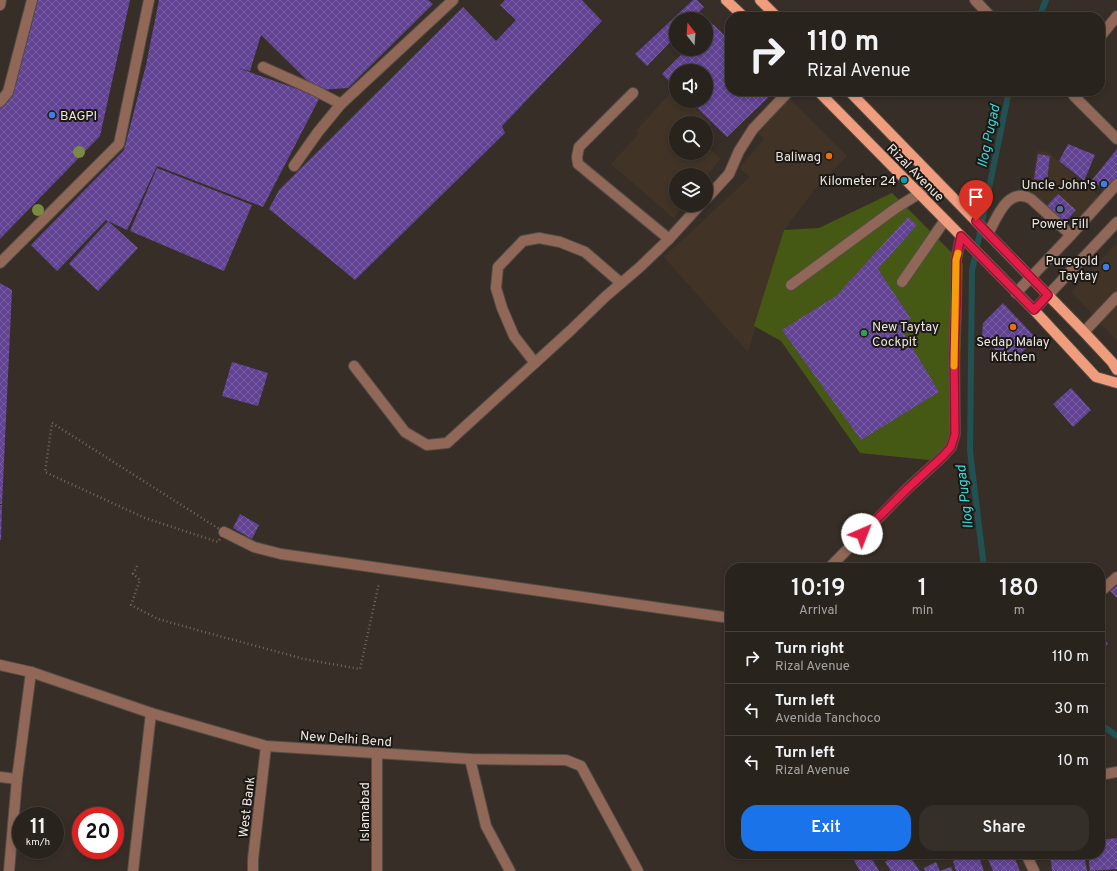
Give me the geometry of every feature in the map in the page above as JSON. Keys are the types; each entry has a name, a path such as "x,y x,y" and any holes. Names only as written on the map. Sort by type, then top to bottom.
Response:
{"main road":[{"path":"726,0 739,12"},
{"path":"760,0 771,12"},
{"name":"Rizal Avenue","path":"823,96 1034,310 1096,377 1117,383"},
{"name":"Rizal Avenue","path":"854,96 1084,332 1112,362 1117,370"}],"street":[{"path":"0,5 1,0"},
{"path":"0,102 8,92 32,0"},
{"path":"0,262 118,144 149,0"},
{"path":"294,166 318,132 341,104 453,0"},
{"path":"975,0 986,12"},
{"path":"1105,31 1117,16"},
{"path":"263,68 341,104"},
{"path":"633,93 579,147 577,157 578,164 669,239"},
{"path":"713,191 729,174 738,151 753,129 784,96"},
{"path":"1074,96 1117,138"},
{"path":"791,285 896,208 920,194 935,178"},
{"path":"1016,293 1117,184"},
{"path":"986,232 1002,206 1010,199 1018,195 1024,195 1031,199 1071,235"},
{"path":"354,366 405,432 428,445 447,443 571,330 605,296 640,267 669,239 694,212"},
{"path":"902,282 945,220"},
{"path":"1034,310 1117,222"},
{"path":"834,563 951,447 955,434 954,354 956,260 961,236"},
{"path":"535,363 514,336 502,308 496,288 498,268 523,241 539,238 560,242 585,252 621,283"},
{"path":"1084,332 1117,297"},
{"path":"224,532 254,547 281,554 725,617"},
{"path":"1105,588 1117,577"},
{"name":"New Delhi Bend","path":"0,665 31,672 151,713 266,746 470,759 566,760 581,766 638,871"},
{"path":"9,871 31,672"},
{"path":"133,871 151,713"},
{"name":"West Bank","path":"253,871 253,859 266,746"},
{"name":"Islamabad","path":"377,753 377,871"},
{"path":"470,759 486,826 510,871"},
{"path":"1105,774 1117,772"},
{"path":"0,777 18,779"},
{"path":"1028,859 1034,871"}],"path":[{"path":"52,423 224,532 218,542 145,518 45,472 52,423"},
{"path":"137,566 133,574 140,580 131,605 158,619 304,659 360,669 383,569"}],"shaded area":[{"path":"669,95 669,108 695,108 704,116 669,116 669,160 713,160 713,152 720,159 713,168 669,168 669,212 679,212 674,218 611,164 639,134 636,131"},
{"path":"781,96 787,96 847,156 815,189 784,230 748,352 664,257 750,177 739,168 764,139 751,126"},
{"path":"1037,151 1048,152 1100,197 1064,236 1029,202"},
{"name":"Puregold Taytay","path":"1117,242 1117,341 1072,292"}],"green space":[{"name":"New Taytay Cockpit","path":"892,193 963,264 958,446 929,460 860,453 781,341 754,326 784,230 819,228"}],"building":[{"name":"BAGPI","path":"38,0 130,0 100,136 0,239 0,108 12,96"},
{"path":"159,0 428,0 433,4 348,88 317,90 261,35 250,71 238,68 320,97 263,207 157,166 127,230 106,220 57,271 31,245 124,150 146,65"},
{"path":"505,0 582,0 602,21 502,126 505,133 355,280 269,209 279,190 463,7 496,41 516,20 500,5"},
{"path":"693,0 697,0 704,7 699,12 680,12"},
{"path":"669,22 669,43 647,66 635,54"},
{"path":"713,24 725,36 725,96 770,96 727,137 713,123 713,116 705,116 697,108 713,108 713,64 672,64 680,56 713,56"},
{"path":"669,67 669,81 662,74"},
{"path":"1068,144 1095,155 1084,181 1059,161"},
{"path":"1117,149 1117,177 1106,191 1092,180"},
{"path":"1038,154 1050,156 1047,181 1034,179"},
{"path":"157,168 252,205 224,271 130,231"},
{"name":"Power Fill","path":"1058,194 1076,210 1063,225 1044,209"},
{"path":"908,217 917,225 878,269 911,319 900,327 939,392 861,440 782,330 836,296"},
{"path":"108,221 138,248 98,291 69,264"},
{"path":"0,283 12,290 2,504 0,504"},
{"path":"1003,303 1036,338 1010,364 982,337 983,323"},
{"path":"232,362 268,373 258,406 222,396"},
{"path":"1071,388 1091,410 1073,427 1053,404"},
{"path":"0,505 2,505 1,540 0,540"},
{"path":"240,514 259,525 252,539 233,528"},
{"path":"1117,586 1117,598 1110,591"},
{"path":"1117,838 1117,869 1090,871 1089,859 1105,859 1105,839"},
{"path":"853,859 872,859 879,871 860,871"},
{"path":"889,859 912,859 920,871 891,871 885,862"},
{"path":"959,859 980,859 984,871 956,871 953,861"},
{"path":"988,859 1015,859 1020,871 993,871"},
{"path":"1051,859 1085,859 1087,871 1052,871"},
{"path":"936,862 940,871 925,871 924,868"},
{"path":"951,867 953,871 940,871"}],"waterway":[{"name":"Ilog Pugad","path":"1041,12 1046,0"},
{"name":"Ilog Pugad","path":"983,563 970,451 972,271 1008,96"},
{"name":"Ilog Pugad","path":"1105,728 1117,736"}],"slow traffic":[{"path":"954,366 956,260 958,253"}],"place":[{"name":"BAGPI","path":"52,115"},
{"name":"Baliwag","path":"829,156"},
{"name":"Kilometer 24","path":"904,180"},
{"name":"Uncle John's","path":"1104,184"},
{"name":"Power Fill","path":"1060,209"},
{"name":"Puregold Taytay","path":"1106,267"},
{"name":"Sedap Malay Kitchen","path":"1013,327"},
{"name":"New Taytay Cockpit","path":"864,333"}],"route":[{"path":"862,534 951,447 955,434 954,354 956,260 961,236 1034,310 1048,295 976,221"}]}
